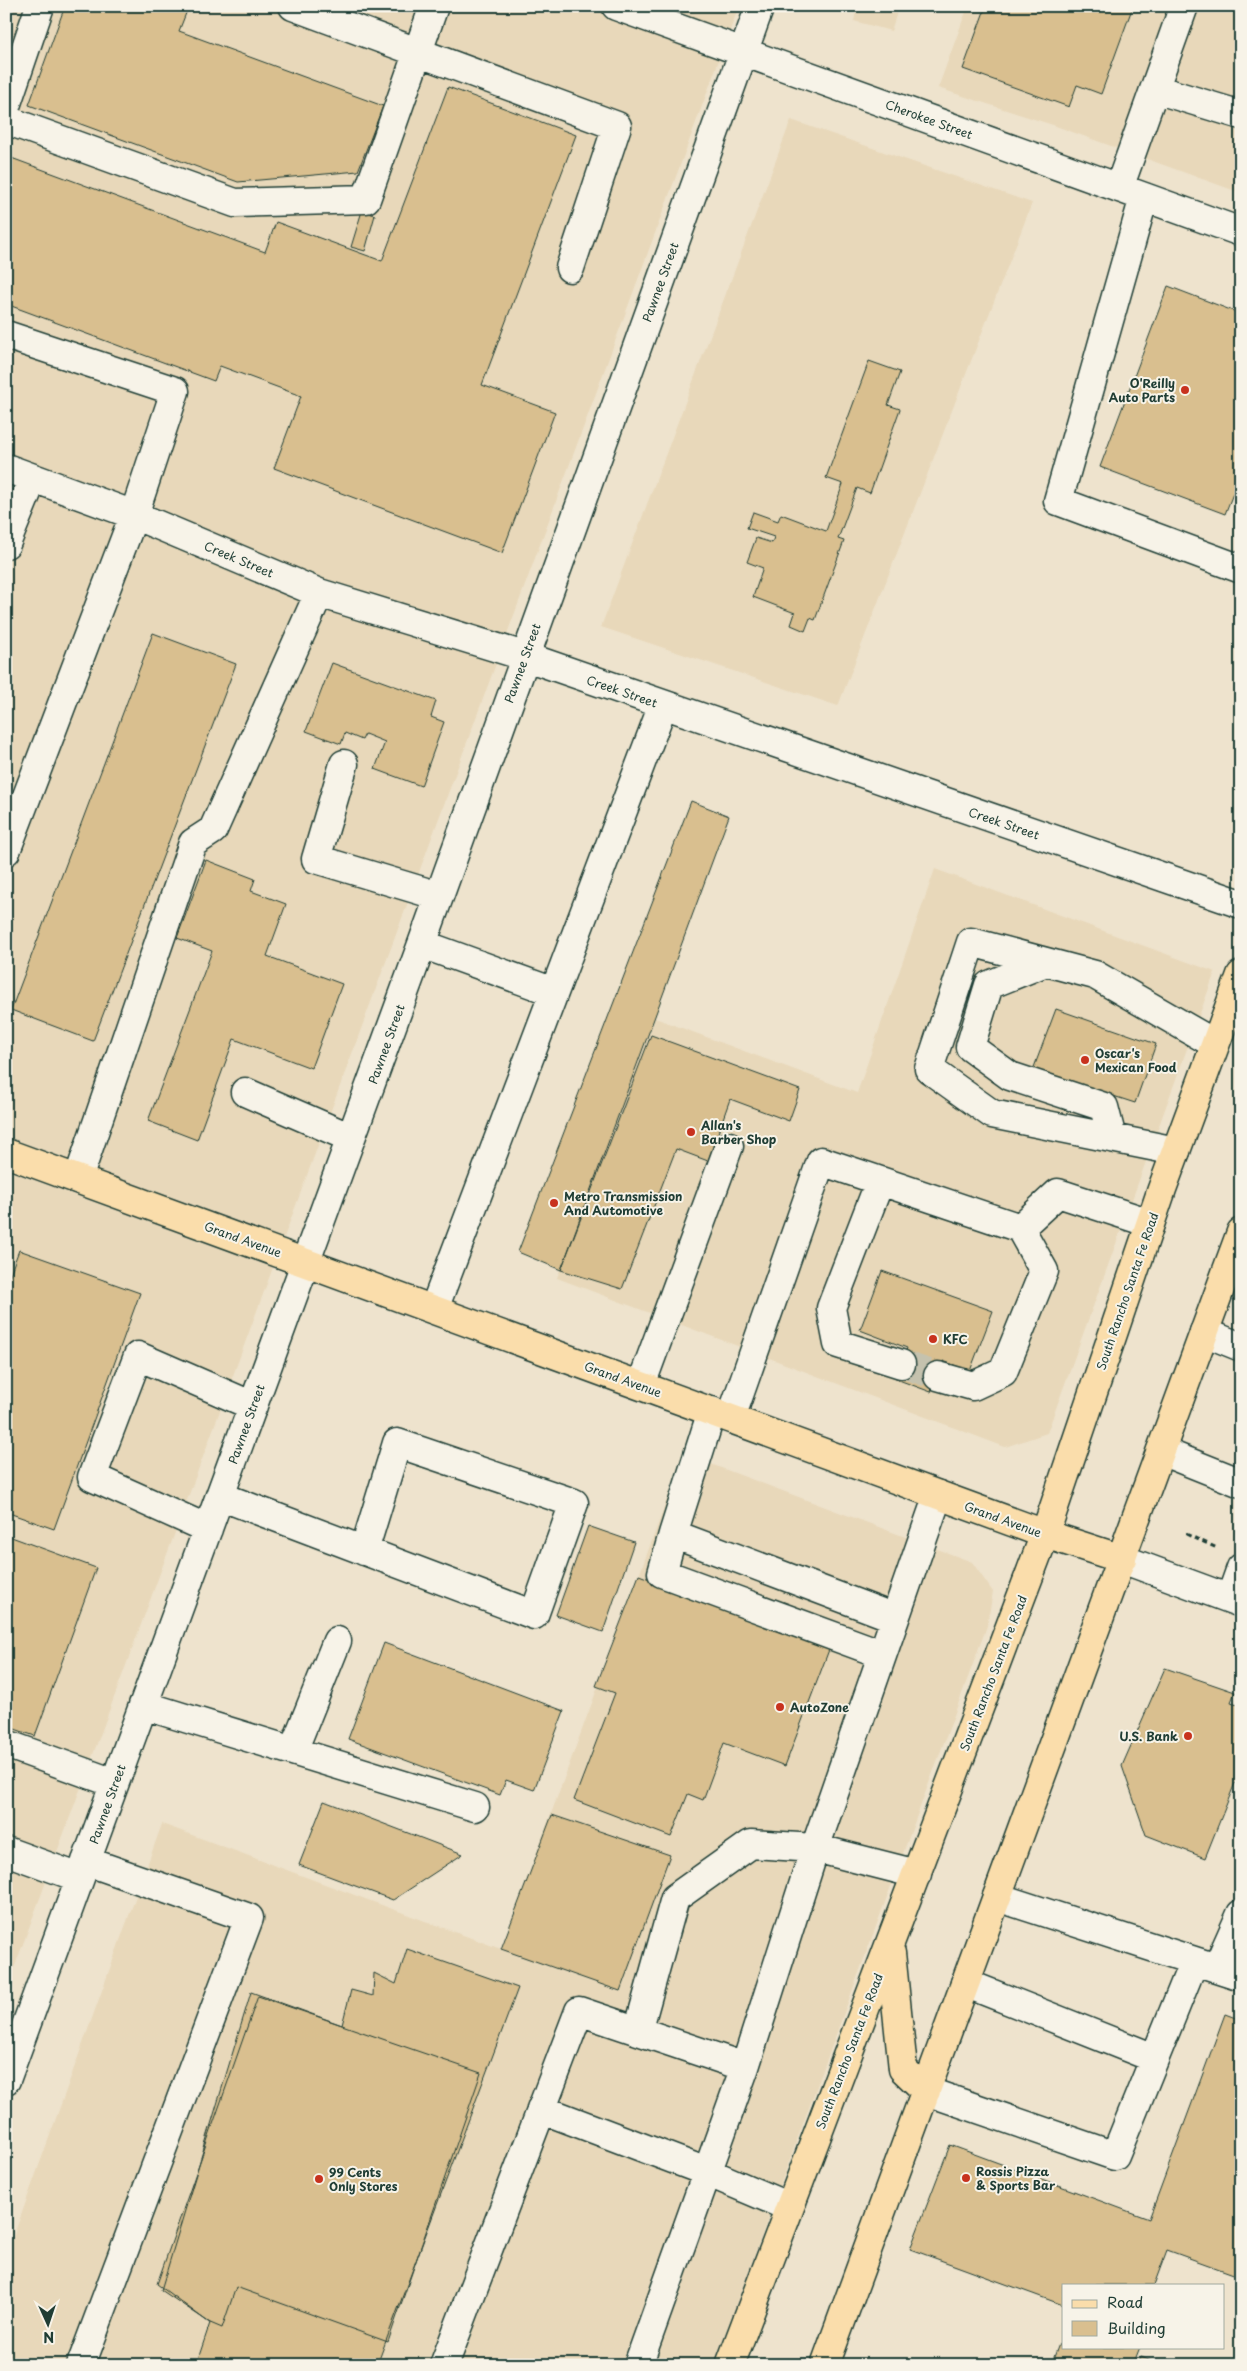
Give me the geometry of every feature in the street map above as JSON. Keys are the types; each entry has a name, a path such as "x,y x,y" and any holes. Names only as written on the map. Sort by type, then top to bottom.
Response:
{"main road":[{"name":"South Rancho Santa Fe Road","path":"730,2365 918,1874 1045,1534 1150,1223 1241,975"},
{"name":"Grand Avenue","path":"6,1153 306,1261 938,1495 1122,1560"},
{"path":"825,2365 1122,1560 1204,1332 1239,1242"},
{"path":"890,1945 903,2069 926,2091"}],"street":[{"path":"6,106 40,6"},
{"path":"294,6 617,126 570,268"},
{"path":"6,120 235,203 366,199 434,6"},
{"name":"Cherokee Street","path":"616,6 1241,232"},
{"name":"Pawnee Street","path":"6,2080 422,944 524,656 760,6"},
{"path":"1119,188 1184,6"},
{"path":"1155,88 1241,115"},
{"path":"1144,197 1058,501 1241,569"},
{"path":"6,335 175,390 134,515 6,851"},
{"name":"Creek Street","path":"6,468 134,515 319,593 524,656 1241,904"},
{"path":"6,544 33,478"},
{"path":"78,1179 193,843 213,830 319,593"},
{"path":"434,1309 663,705"},
{"path":"344,764 316,860 439,896"},
{"path":"1176,1151 992,1114 929,1069 971,942 1095,975 1215,1044"},
{"path":"422,944 554,992"},
{"path":"1046,962 989,985 970,1047 1010,1076 1104,1107 1112,1138"},
{"path":"246,1092 351,1138"},
{"path":"641,1385 729,1146"},
{"path":"882,1654 662,1573 673,1534 722,1415 821,1161 1020,1228 1044,1271 1003,1372 974,1386 938,1376"},
{"path":"880,1181 831,1308 838,1344 901,1364"},
{"path":"1020,1228 1058,1193 1150,1223"},
{"path":"1204,1332 1241,1347"},
{"path":"208,1529 92,1477 138,1356 253,1406"},
{"path":"220,1496 364,1551 534,1615 574,1503 397,1442 364,1551"},
{"path":"1161,1451 1241,1483"},
{"path":"638,2365 746,2066 814,1848 938,1495"},
{"path":"673,1534 895,1618"},
{"name":"Grand Avenue","path":"1122,1560 1235,1601"},
{"path":"1235,1601 1241,1568"},
{"path":"293,1751 337,1641"},
{"path":"143,1705 475,1807"},
{"path":"6,1744 114,1783"},
{"path":"638,2031 674,1898 751,1844 814,1848 918,1874"},
{"path":"6,1851 83,1870 249,1918 81,2365"},
{"path":"997,1897 1217,1968"},
{"path":"926,2091 1116,2156 1154,2058 1217,1968 1241,1914"},
{"path":"965,1983 1154,2058"},
{"path":"444,2365 579,2011 746,2066"},
{"path":"541,2109 707,2172 789,2207"}],"shaded area":[{"path":"6,6 739,6 6,1990"},
{"path":"857,6 899,6 891,31 854,21"},
{"path":"968,6 1241,6 1241,193 1053,125 938,88"},
{"path":"791,120 1032,203 838,706 601,627"},
{"path":"935,869 1215,972 1047,1433 1005,1447 557,1278 655,1018 857,1093"},
{"path":"684,1454 972,1562 993,1592 987,1626 714,2365 6,2365 6,2257 162,1824 501,1949"}],"building":[{"path":"65,6 184,6 188,8 179,31 383,106 358,171 238,182 29,105"},
{"path":"986,6 1133,6 1101,94 1077,85 1069,107 963,69"},
{"path":"448,87 576,135 482,385 555,412 502,553 274,468 301,396 220,366 214,381 6,304 6,156 265,252 276,222 382,261"},
{"path":"362,211 375,215 365,251 351,247"},
{"name":"O'Reilly Auto Parts","path":"1168,286 1241,314 1241,473 1225,514 1100,467"},
{"path":"869,361 900,372 888,405 900,409 870,493 857,488 838,539 844,541 815,620 810,618 805,631 791,625 795,613 753,597 763,568 747,562 756,538 772,543 774,537 747,528 753,512 778,521 781,514 826,531 843,484 826,478"},
{"path":"153,633 236,664 93,1041 11,1010"},
{"path":"332,663 436,701 431,717 444,722 421,786 375,769 385,742 365,734 362,740 345,733 341,744 306,731"},
{"path":"691,801 729,816 561,1270 518,1252"},
{"path":"206,860 255,879 251,891 286,904 267,956 342,984 311,1068 234,1039 197,1140 148,1121 212,951 177,938"},
{"path":"1056,1009 1156,1044 1135,1103 1033,1070"},
{"path":"651,1035 800,1090 789,1121 730,1099 708,1161 676,1149 622,1289 561,1270"},
{"path":"19,1250 140,1293 54,1529 6,1512 6,1285"},
{"name":"KFC","path":"882,1271 993,1311 970,1371 943,1361 931,1392 896,1379 907,1348 860,1330"},
{"path":"588,1526 634,1542 603,1632 556,1615"},
{"path":"6,1535 96,1568 35,1736 6,1726"},
{"path":"639,1575 830,1647 785,1766 724,1743 703,1800 688,1794 671,1837 574,1800 615,1693 596,1686"},
{"path":"384,1643 564,1711 534,1790 506,1780 500,1795 348,1739"},
{"name":"U.S. Bank","path":"1165,1668 1235,1692 1231,1702 1241,1705 1241,1785 1235,1783 1205,1858 1146,1835 1122,1766"},
{"path":"324,1801 463,1854 393,1900 299,1865"},
{"path":"552,1815 670,1855 620,1991 501,1949"},
{"name":"99 Cents Only Stores","path":"407,1949 518,1988 377,2365 196,2365 210,2323 161,2290 251,1992 342,2025 351,1990 373,1996 374,1973 396,1984"},
{"name":"99 Cents Only Stores","path":"258,1996 481,2073 388,2342 236,2287 222,2328 208,2322 157,2284"},
{"path":"1225,2014 1241,2020 1241,2271 1239,2276 1167,2250 1154,2284 1062,2284 1062,2305 910,2249 950,2145 1149,2219"},
{"path":"1059,2344 1062,2348 1140,2348 1133,2365 1051,2365"},
{"path":"1141,2357 1154,2362 1155,2360 1167,2365 1138,2365"}],"tunnel":[{"path":"901,1364 938,1376"}],"place":[{"name":"O'Reilly Auto Parts","path":"1185,390"},
{"name":"Oscar's Mexican Food","path":"1085,1060"},
{"name":"Allan's Barber Shop","path":"691,1132"},
{"name":"Metro Transmission And Automotive","path":"554,1203"},
{"name":"KFC","path":"933,1339"},
{"name":"AutoZone","path":"780,1707"},
{"name":"U.S. Bank","path":"1188,1736"},
{"name":"Rossis Pizza & Sports Bar","path":"966,2178"},
{"name":"99 Cents Only Stores","path":"319,2179"}]}
